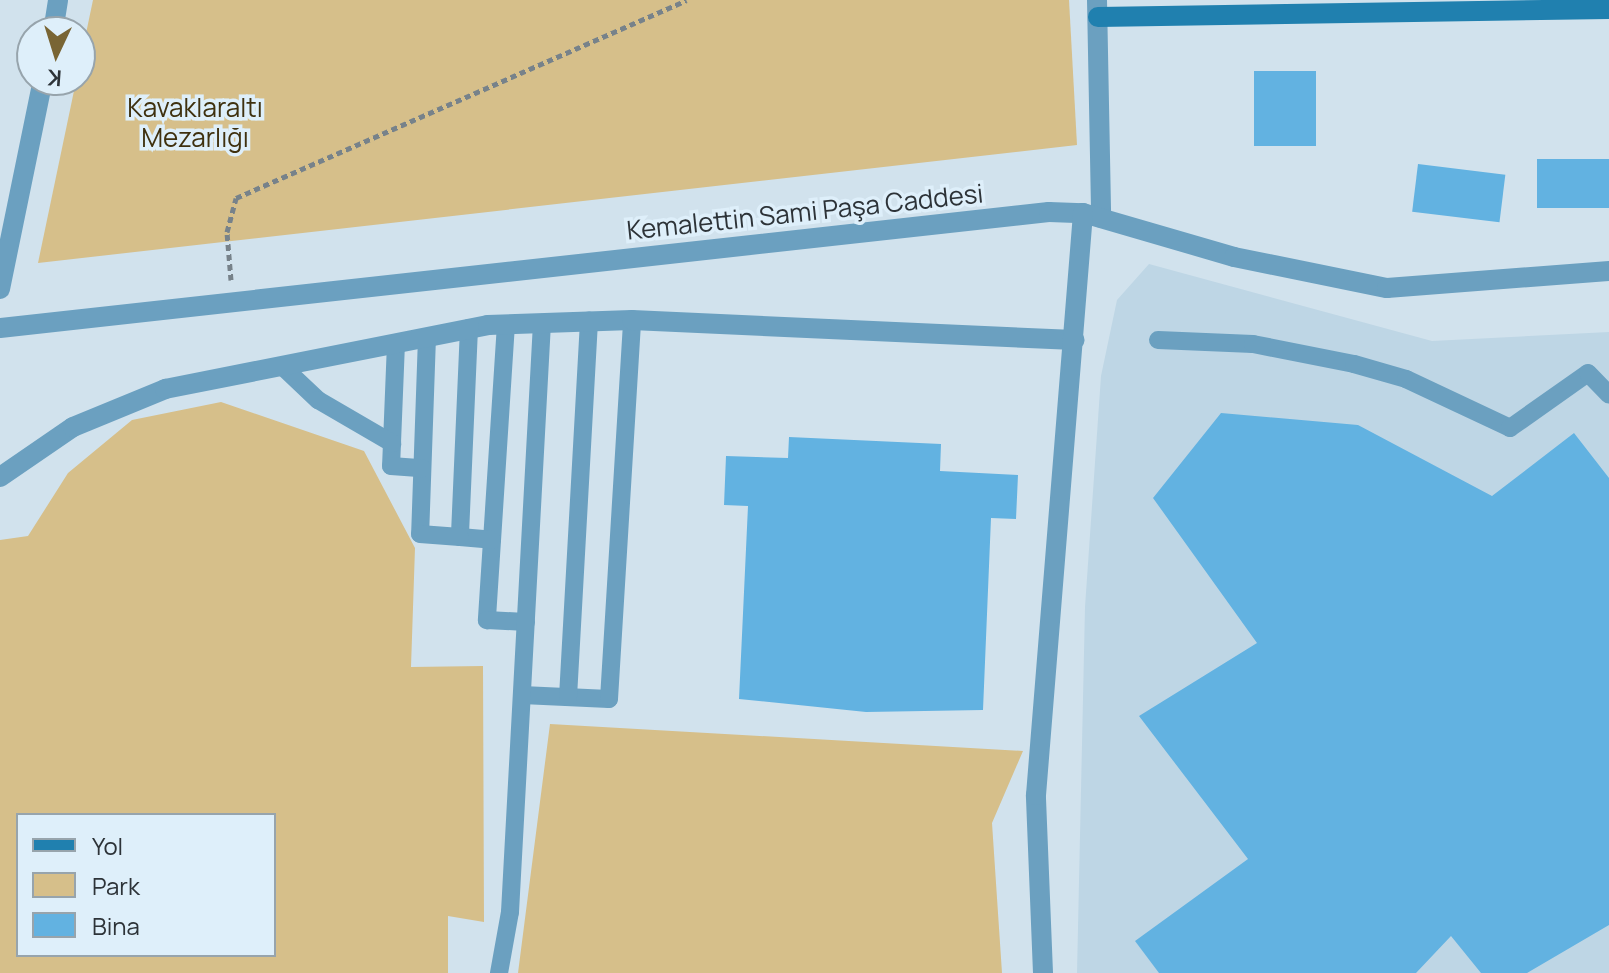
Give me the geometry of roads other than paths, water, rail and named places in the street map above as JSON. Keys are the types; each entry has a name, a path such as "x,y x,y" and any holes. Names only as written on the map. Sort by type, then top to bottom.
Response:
{"main road":[{"path":"1098,8 1609,9"}],"street":[{"path":"1043,973 1036,795 1075,340 1092,215 1098,8"},
{"path":"0,289 40,96"},
{"name":"Kemalettin Sami Paşa Caddesi","path":"0,328 232,305 920,224 1092,215 1234,257 1387,288 1609,271"},
{"path":"0,477 26,454 127,402 282,366 469,328 632,320 1075,340"}],"lane":[{"path":"522,695 609,699 632,320"},
{"path":"568,697 589,321"},
{"path":"499,973 510,912 542,323"},
{"path":"506,324 487,620 526,622"},
{"path":"460,537 469,328"},
{"path":"427,337 420,534 492,540"},
{"path":"1158,340 1253,344 1354,364 1406,379 1510,428 1588,373 1609,395"},
{"path":"396,343 391,466 422,468"},
{"path":"282,366 318,400 392,443"}],"park label":[{"name":"Kavaklaraltı Mezarlığı","path":"195,123"}]}
